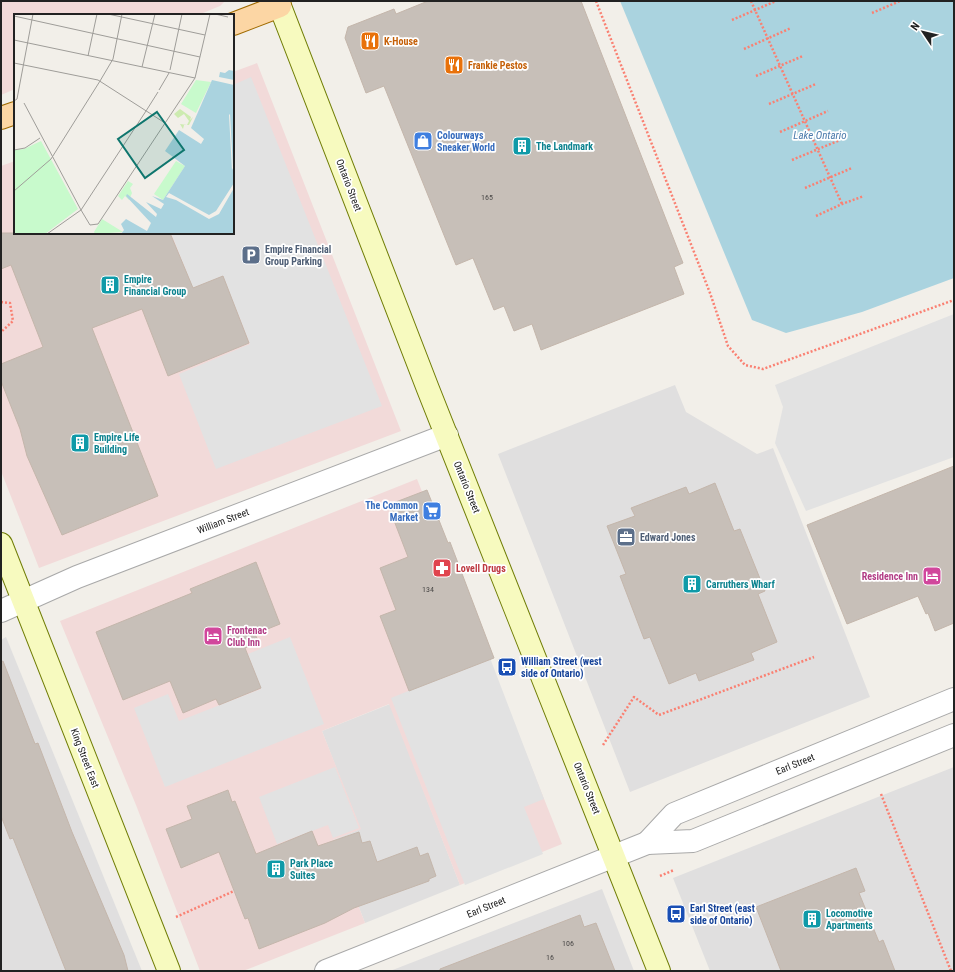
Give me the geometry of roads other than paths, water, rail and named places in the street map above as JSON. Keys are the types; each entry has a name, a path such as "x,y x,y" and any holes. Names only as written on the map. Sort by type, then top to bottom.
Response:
{"main road":[{"path":"234,24 283,2"},
{"name":"Ontario Street","path":"283,2 447,435 659,971"},
{"path":"1,118 14,113"},
{"name":"King Street East","path":"1,544 169,971"}],"street":[{"name":"William Street","path":"1,611 77,577 447,435"},
{"name":"Earl Street","path":"647,843 674,814 954,699"},
{"name":"Earl Street","path":"326,971 647,843 693,841 954,735"}],"water":[{"name":"Lake Ontario","path":"620,1 954,1 954,278 862,312 786,333 752,320"}],"place":[{"name":"K-House","path":"370,41"},
{"name":"Frankie Pestos","path":"454,65"},
{"name":"Colourways Sneaker World","path":"423,141"},
{"name":"The Landmark","path":"522,146"},
{"name":"Empire Financial Group Parking","path":"251,255"},
{"name":"Empire Financial Group","path":"110,285"},
{"name":"Empire Life Building","path":"80,443"},
{"name":"The Common Market","path":"432,511"},
{"name":"Edward Jones","path":"626,537"},
{"name":"Lovell Drugs","path":"442,568"},
{"name":"Residence Inn","path":"932,576"},
{"name":"Carruthers Wharf","path":"692,584"},
{"name":"Frontenac Club Inn","path":"213,636"},
{"name":"William Street (west side of Ontario)","path":"507,667"},
{"name":"Park Place Suites","path":"276,869"},
{"name":"Earl Street (east side of Ontario)","path":"676,914"},
{"name":"Locomotive Apartments","path":"812,919"}]}
